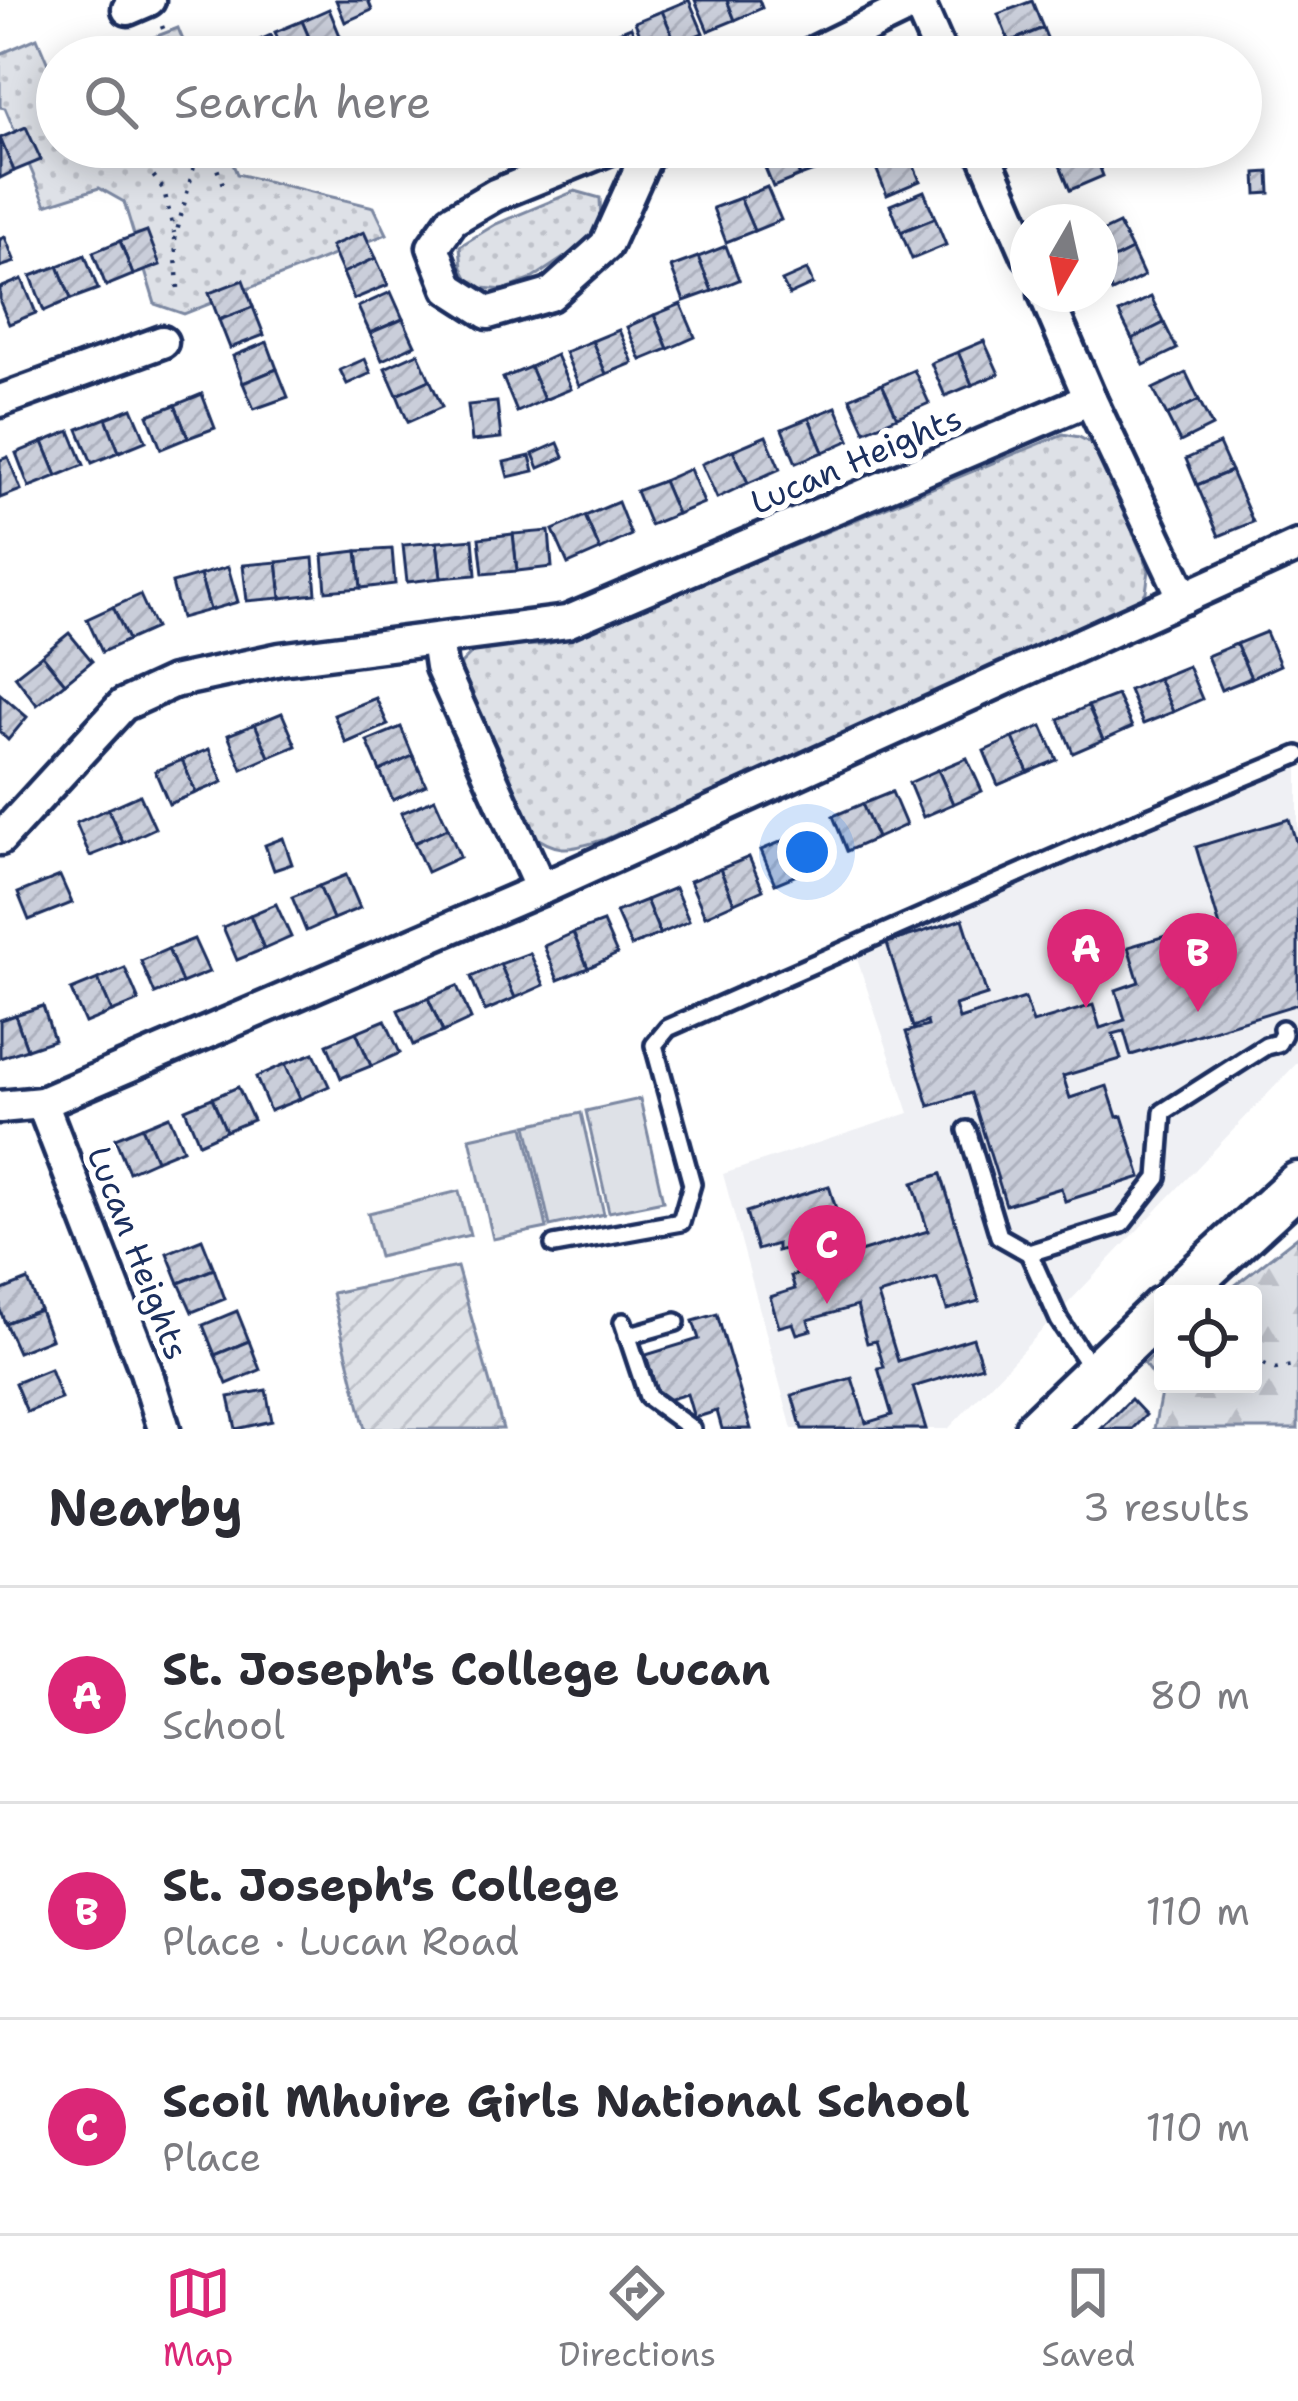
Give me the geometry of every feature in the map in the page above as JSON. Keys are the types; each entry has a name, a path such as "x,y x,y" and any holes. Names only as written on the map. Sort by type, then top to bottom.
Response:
{"main road":[{"path":"1188,1285 1298,1184"},
{"path":"1037,1429 1154,1316"}],"street":[{"path":"848,36 918,1 933,36"},
{"path":"561,168 495,195 452,220 433,247 449,288 488,313 550,295 605,244 640,168"},
{"path":"990,168 1010,214"},
{"path":"1053,312 1184,598"},
{"path":"0,401 161,342"},
{"name":"Lucan Heights","path":"0,839 123,705 173,682 280,659 567,622 1090,399"},
{"path":"0,1107 42,1103 541,889 1298,546"},
{"path":"437,640 441,667 541,889"},
{"name":"Lucan Heights","path":"42,1103 164,1429"}],"lane":[{"path":"554,1245 682,1222 692,1184 654,1045 668,1028 1298,755"},
{"path":"1029,1253 1122,1223 1158,1178 1163,1112 1266,1046 1278,1043 1282,1029"},
{"path":"967,1130 999,1236 1029,1253 1058,1320 1094,1373"},
{"path":"676,1322 625,1329 648,1397 692,1429"}],"path":[{"path":"148,168 164,190 176,238 178,288"},
{"path":"176,238 194,168"},
{"path":"217,168 224,187"},
{"path":"1262,1363 1275,1369 1298,1365"}],"shaded area":[{"path":"1298,768 1298,1062 948,1429 792,1429 723,1174 909,1113 855,953"}],"green space":[{"path":"178,28 181,36 157,36"},
{"path":"36,38 36,168 235,168 237,174 374,207 387,234 184,314 155,304 124,202 99,188 46,205 5,108 0,107 0,54"},
{"path":"575,191 600,198 601,223 583,245 530,280 504,290 472,287 462,268 460,246 496,224"},
{"path":"1063,434 1096,446 1149,570 1146,592 1133,610 606,839 558,847 530,833 460,684 461,664 478,647 543,645 572,637"},
{"path":"640,1099 663,1201 609,1212 586,1111"},
{"path":"581,1113 604,1214 550,1226 527,1125"},
{"path":"524,1126 547,1228 493,1239 470,1138"},
{"path":"459,1191 470,1235 379,1257 368,1213"},
{"path":"1298,1236 1298,1429 1154,1429 1161,1393 1262,1393 1262,1285 1235,1285"},
{"path":"457,1267 503,1429 365,1429 332,1293"},
{"path":"1154,1355 1154,1377 1144,1364"}],"building":[{"path":"336,0 368,0 372,10 345,22"},
{"path":"689,0 703,33 673,36 662,11"},
{"path":"695,0 727,0 735,20 708,31"},
{"path":"727,0 759,0 762,8 735,20"},
{"path":"1032,1 1043,28 1024,36 1007,36 998,14"},
{"path":"329,9 340,36 308,36 302,21"},
{"path":"662,11 673,36 641,36 635,22"},
{"path":"302,21 308,36 277,36 275,32"},
{"path":"631,27 635,36 609,36"},
{"path":"1043,28 1046,36 1024,36"},
{"path":"26,127 36,162 14,171 0,138"},
{"path":"0,139 14,171 0,178"},
{"path":"765,168 797,168 800,176 773,187"},
{"path":"797,168 822,168 800,176"},
{"path":"876,168 915,168 920,181 887,195"},
{"path":"1061,168 1100,168 1103,176 1070,190"},
{"path":"1269,172 1270,193 1257,194 1256,173"},
{"path":"767,187 781,220 754,231 740,198"},
{"path":"924,191 935,218 901,232 890,205"},
{"path":"740,198 754,231 726,242 713,208"},
{"path":"935,218 946,245 912,259 901,232"},
{"path":"1118,224 1132,250 1118,257"},
{"path":"147,231 160,265 133,275 120,241"},
{"path":"364,232 376,258 343,273 331,246"},
{"path":"5,237 15,262 0,267 0,239"},
{"path":"120,241 133,275 106,286 93,252"},
{"path":"726,246 739,280 712,291 698,257"},
{"path":"1132,250 1144,276 1118,289 1118,257"},
{"path":"85,255 98,289 71,299 58,266"},
{"path":"698,257 712,291 684,301 671,267"},
{"path":"376,258 388,285 354,299 343,273"},
{"path":"58,266 71,299 44,311 31,276"},
{"path":"807,270 813,284 789,295 782,281"},
{"path":"22,279 36,313 9,324 0,288"},
{"path":"243,280 253,307 219,320 209,293"},
{"path":"391,292 403,319 370,333 358,307"},
{"path":"1151,297 1164,323 1132,339 1119,313"},
{"path":"681,304 695,337 668,349 654,315"},
{"path":"253,307 264,335 230,348 219,320"},
{"path":"654,315 668,349 641,360 627,327"},
{"path":"403,319 415,345 382,360 370,333"},
{"path":"1164,323 1177,349 1144,365 1132,339"},
{"path":"619,330 633,363 606,374 592,341"},
{"path":"592,341 606,374 579,386 565,352"},
{"path":"984,341 999,374 972,385 958,352"},
{"path":"267,342 277,369 243,383 233,356"},
{"path":"958,352 972,385 945,396 931,363"},
{"path":"418,353 430,380 397,395 385,368"},
{"path":"556,355 571,389 544,400 530,367"},
{"path":"365,359 371,373 347,384 340,370"},
{"path":"530,367 544,400 517,412 503,378"},
{"path":"277,369 288,397 254,409 243,383"},
{"path":"914,370 929,403 897,417 882,384"},
{"path":"1186,373 1199,400 1167,416 1153,389"},
{"path":"430,380 442,407 408,422 397,395"},
{"path":"882,384 897,417 865,431 850,398"},
{"path":"202,394 215,428 188,438 175,405"},
{"path":"1199,400 1212,426 1180,442 1167,416"},
{"path":"497,402 501,438 472,441 468,405"},
{"path":"175,405 188,438 161,449 148,415"},
{"path":"836,407 850,440 823,452 809,418"},
{"path":"132,408 146,441 119,452 106,418"},
{"path":"106,418 119,452 92,463 78,429"},
{"path":"809,418 823,452 796,463 782,429"},
{"path":"70,431 84,465 57,476 43,442"},
{"path":"766,436 780,469 748,483 733,450"},
{"path":"43,442 57,476 29,487 16,453"},
{"path":"558,443 564,457 539,468 533,454"},
{"path":"1219,444 1231,471 1197,485 1186,459"},
{"path":"733,450 748,483 717,498 702,464"},
{"path":"530,456 534,471 508,477 504,462"},
{"path":"8,457 21,490 0,498 0,460"},
{"path":"690,469 704,503 677,514 663,481"},
{"path":"1231,471 1253,522 1219,536 1197,485"},
{"path":"663,481 677,514 650,525 636,491"},
{"path":"618,502 631,535 600,550 585,516"},
{"path":"585,516 600,550 568,564 553,530"},
{"path":"549,531 552,567 517,571 513,534"},
{"path":"513,534 517,571 483,574 479,538"},
{"path":"473,539 476,575 441,578 437,542"},
{"path":"437,542 441,578 407,582 403,545"},
{"path":"392,549 395,584 361,588 357,551"},
{"path":"357,551 361,588 326,591 323,555"},
{"path":"313,558 316,594 281,598 277,562"},
{"path":"277,562 281,598 247,601 243,565"},
{"path":"228,567 238,602 210,610 200,575"},
{"path":"200,575 210,610 181,618 172,583"},
{"path":"140,595 155,628 128,640 113,607"},
{"path":"113,607 128,640 102,652 87,619"},
{"path":"1266,632 1280,665 1251,678 1236,644"},
{"path":"69,633 92,661 65,683 42,655"},
{"path":"1236,644 1251,678 1221,690 1207,656"},
{"path":"42,655 65,683 37,705 15,676"},
{"path":"1188,666 1202,699 1173,712 1158,678"},
{"path":"1158,678 1173,712 1143,724 1129,690"},
{"path":"0,694 27,717 8,740 0,732"},
{"path":"1117,695 1132,727 1103,740 1088,706"},
{"path":"376,698 388,725 346,743 334,715"},
{"path":"1088,706 1103,740 1073,753 1059,719"},
{"path":"282,713 296,746 269,757 255,724"},
{"path":"255,724 269,757 242,769 228,735"},
{"path":"1042,726 1057,760 1028,772 1013,738"},
{"path":"401,727 413,756 380,771 367,741"},
{"path":"1013,738 1028,772 998,785 984,751"},
{"path":"209,749 223,782 196,793 182,760"},
{"path":"413,756 426,785 393,800 380,771"},
{"path":"967,758 982,791 953,804 938,770"},
{"path":"182,760 196,793 169,804 155,771"},
{"path":"938,770 953,804 923,817 909,783"},
{"path":"892,792 906,825 877,838 862,804"},
{"path":"140,795 155,828 123,843 108,809"},
{"path":"435,799 448,828 414,843 401,813"},
{"path":"862,804 877,838 847,851 833,816"},
{"path":"108,809 123,843 90,856 76,823"},
{"path":"1289,819 1298,848 1298,1004 1131,1055 1124,1031 1113,1034 1121,1059 1063,1076 1070,1098 1107,1086 1141,1177 1065,1201 1061,1188 1006,1205 971,1093 929,1106 906,1032 928,1026 927,1022 913,1027 887,943 963,919 987,995 955,1005 959,1019 1025,998 1033,1023 1093,1005 1100,1028 1125,1020 1116,990 1139,982 1128,947 1196,927 1203,950 1225,943 1196,847"},
{"path":"819,826 834,859 804,872 790,838"},
{"path":"448,828 460,857 427,872 414,843"},
{"path":"283,838 292,864 274,870 265,845"},
{"path":"790,838 804,872 775,884 761,850"},
{"path":"749,857 763,890 734,903 720,869"},
{"path":"720,869 734,903 705,916 690,881"},
{"path":"346,875 360,908 333,919 319,886"},
{"path":"60,876 72,903 29,920 18,893"},
{"path":"319,886 333,919 306,931 292,897"},
{"path":"675,888 689,921 660,934 646,900"},
{"path":"646,900 660,934 631,946 616,912"},
{"path":"276,904 291,937 264,949 250,915"},
{"path":"250,915 264,949 237,960 223,927"},
{"path":"603,922 617,954 588,968 573,933"},
{"path":"573,933 588,968 558,980 544,946"},
{"path":"194,939 209,972 182,983 168,949"},
{"path":"168,949 182,983 155,994 141,961"},
{"path":"530,953 544,985 515,998 500,964"},
{"path":"500,964 515,998 485,1011 471,977"},
{"path":"125,968 139,1001 112,1012 98,979"},
{"path":"98,979 112,1012 85,1023 71,990"},
{"path":"457,986 471,1019 443,1032 428,998"},
{"path":"428,998 443,1032 413,1045 398,1010"},
{"path":"43,1006 54,1040 27,1049 15,1015"},
{"path":"15,1015 27,1049 0,1058 0,1020"},
{"path":"385,1020 400,1053 371,1066 356,1032"},
{"path":"356,1032 371,1066 341,1078 327,1044"},
{"path":"314,1053 329,1086 300,1099 285,1064"},
{"path":"285,1064 300,1099 270,1111 256,1077"},
{"path":"238,1087 253,1120 226,1131 212,1098"},
{"path":"212,1098 226,1131 199,1143 185,1109"},
{"path":"169,1116 183,1149 156,1160 142,1127"},
{"path":"142,1127 156,1160 129,1172 115,1138"},
{"path":"941,1174 979,1301 947,1310 937,1278 878,1295 898,1361 973,1338 982,1366 913,1387 926,1429 802,1429 792,1395 852,1378 866,1423 892,1415 878,1368 884,1367 876,1341 867,1343 857,1306 808,1320 811,1330 797,1334 793,1323 779,1327 770,1297 795,1289 791,1276 798,1274 791,1247 777,1251 777,1244 757,1250 746,1212 829,1186 850,1255 928,1231 913,1183"},
{"path":"202,1239 214,1269 179,1283 167,1253"},
{"path":"214,1269 225,1299 192,1312 179,1283"},
{"path":"28,1280 40,1310 5,1323 0,1291"},
{"path":"40,1310 51,1339 18,1352 5,1323"},
{"path":"237,1311 249,1341 215,1355 203,1325"},
{"path":"717,1314 751,1429 722,1429 717,1411 694,1418 687,1394 660,1402 646,1355 699,1339 693,1321"},
{"path":"249,1341 260,1370 227,1384 215,1355"},
{"path":"50,1369 61,1399 27,1412 15,1383"},
{"path":"266,1390 272,1421 236,1429 229,1397"},
{"path":"1131,1399 1146,1415 1132,1429 1101,1429"}],"place":[{"name":"St. Joseph's College Lucan","path":"1086,1008"},
{"name":"St. Joseph's College","path":"1198,1012"},
{"name":"Scoil Mhuire Girls National School","path":"827,1304"}]}
